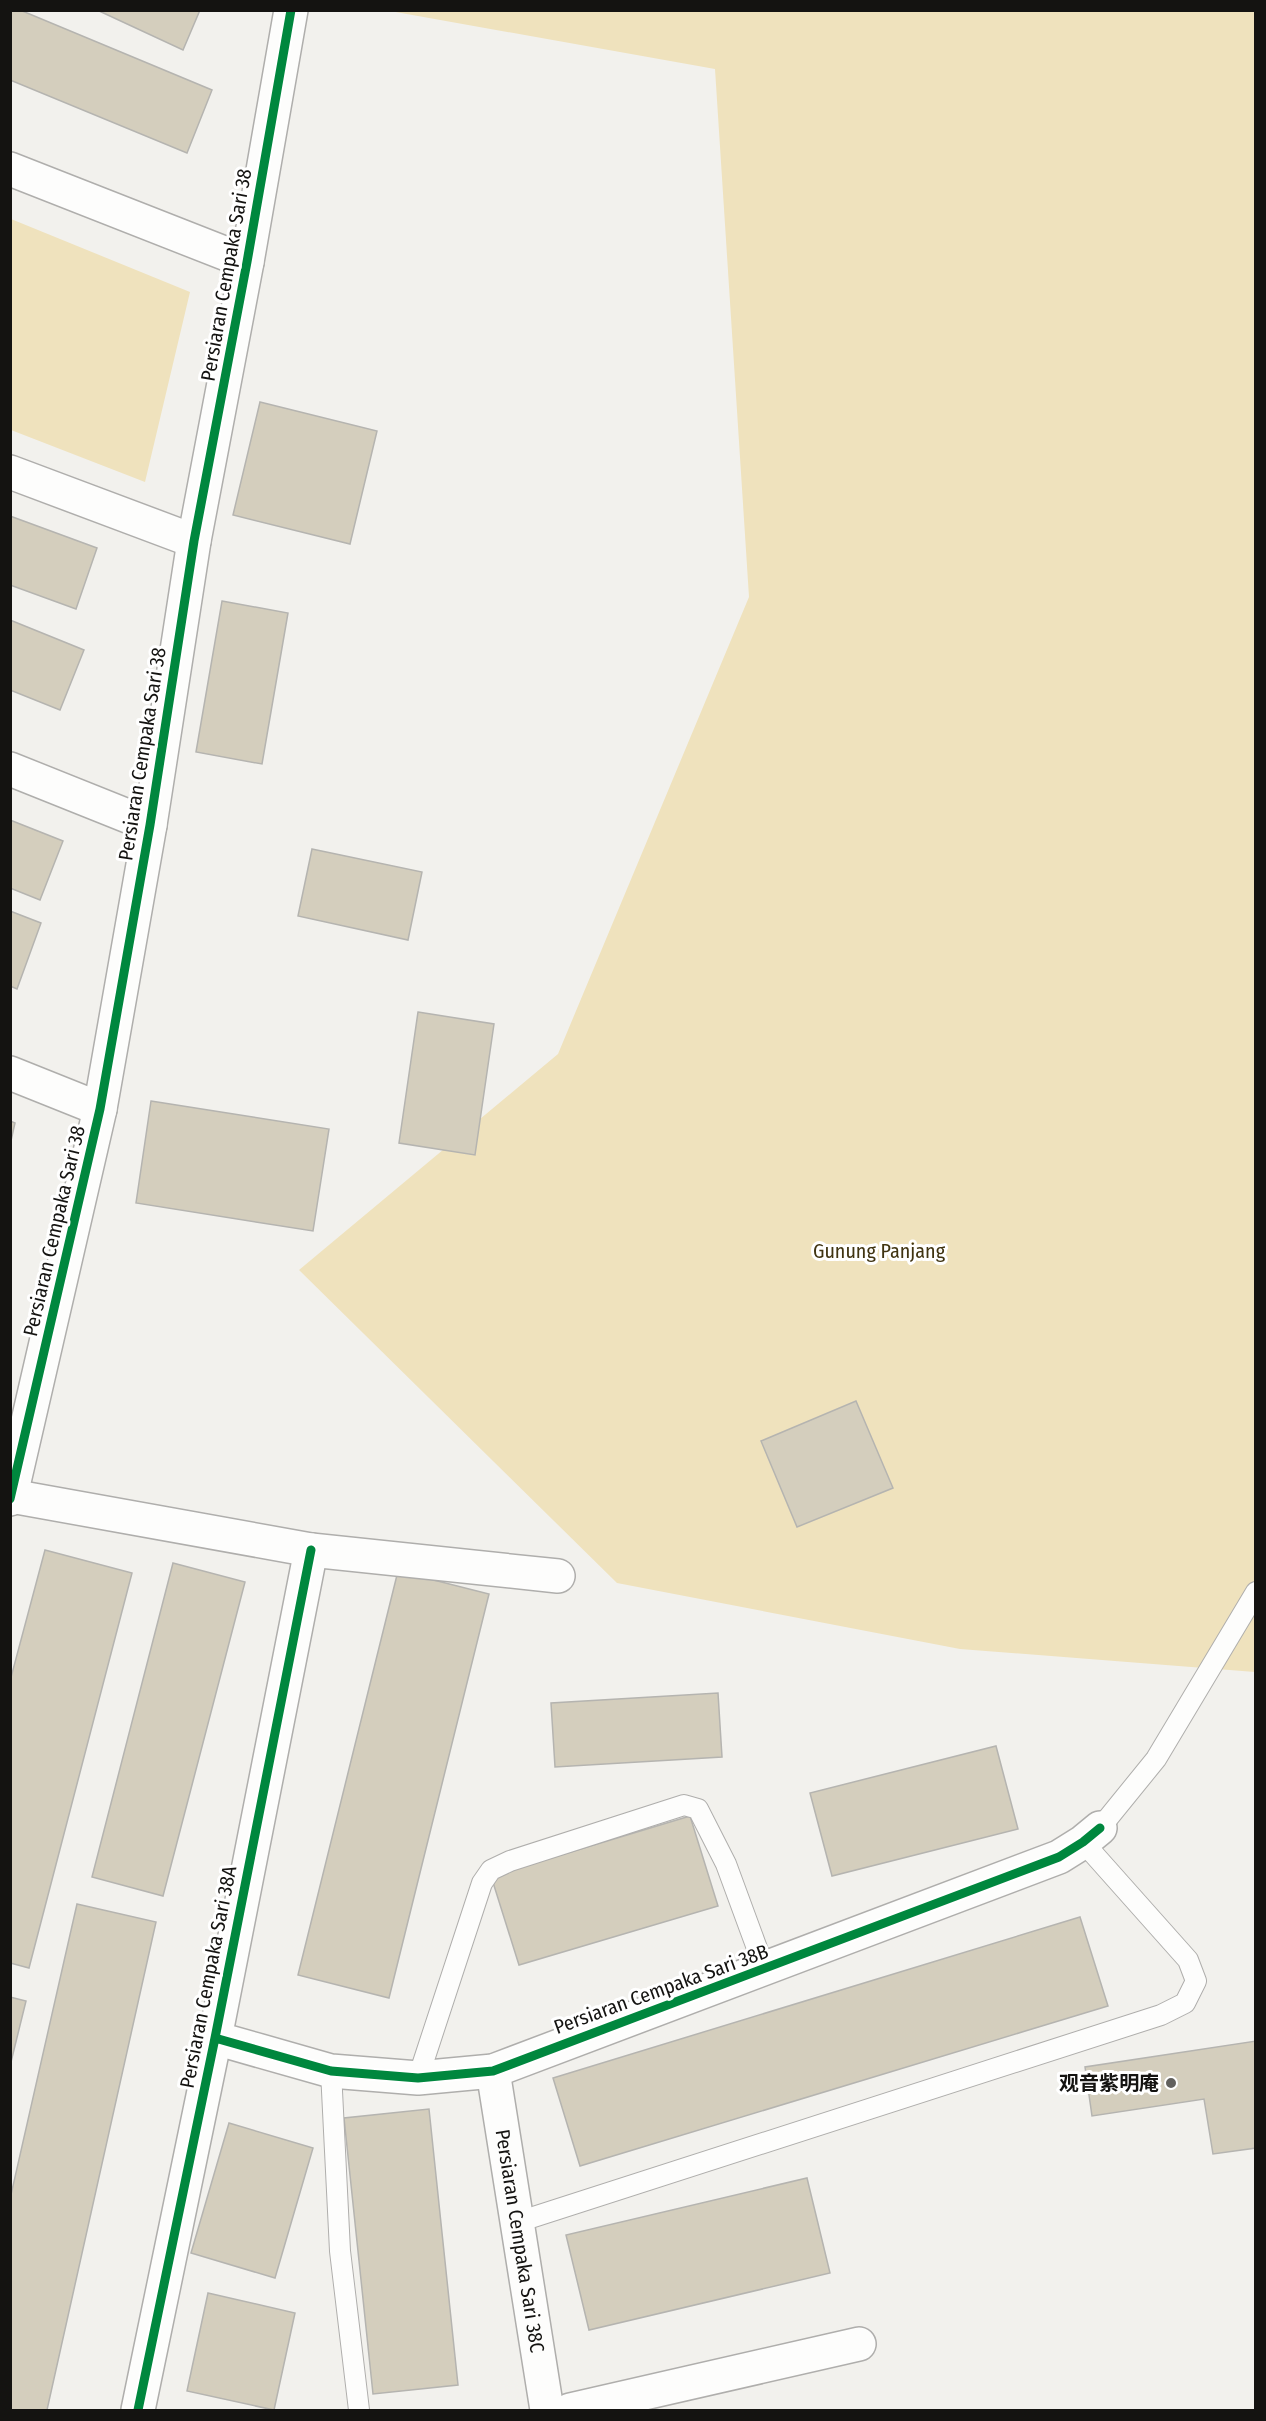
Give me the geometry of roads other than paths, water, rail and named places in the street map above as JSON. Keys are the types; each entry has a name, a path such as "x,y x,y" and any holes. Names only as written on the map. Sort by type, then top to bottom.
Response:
{"street":[{"name":"Persiaran Cempaka Sari 38","path":"11,1498 100,1109 150,825 194,541 247,262 291,10"},
{"path":"10,169 247,262"},
{"path":"10,472 194,541"},
{"path":"10,769 150,825"},
{"path":"10,1073 100,1109"},
{"path":"11,1498 311,1550 558,1576"},
{"name":"Persiaran Cempaka Sari 38A","path":"138,2410 215,2038 311,1550"},
{"name":"Persiaran Cempaka Sari 38B","path":"215,2038 331,2071 418,2078 494,2071 1059,1857 1091,1835"},
{"name":"Persiaran Cempaka Sari 38C","path":"494,2071 547,2410"},
{"path":"570,2410 859,2344"}],"lane":[{"path":"518,2222 1149,2018 1185,2003 1196,1981 1188,1960 1091,1835 1156,1759 1256,1592"},
{"path":"418,2078 482,1883 490,1870 510,1861 684,1805 698,1809 726,1864 765,1970"},
{"path":"331,2071 340,2251 359,2410"}],"place":[{"name":"观音紫明庵","path":"1171,2083"}],"park label":[{"name":"Gunung Panjang","path":"879,1251"}]}
